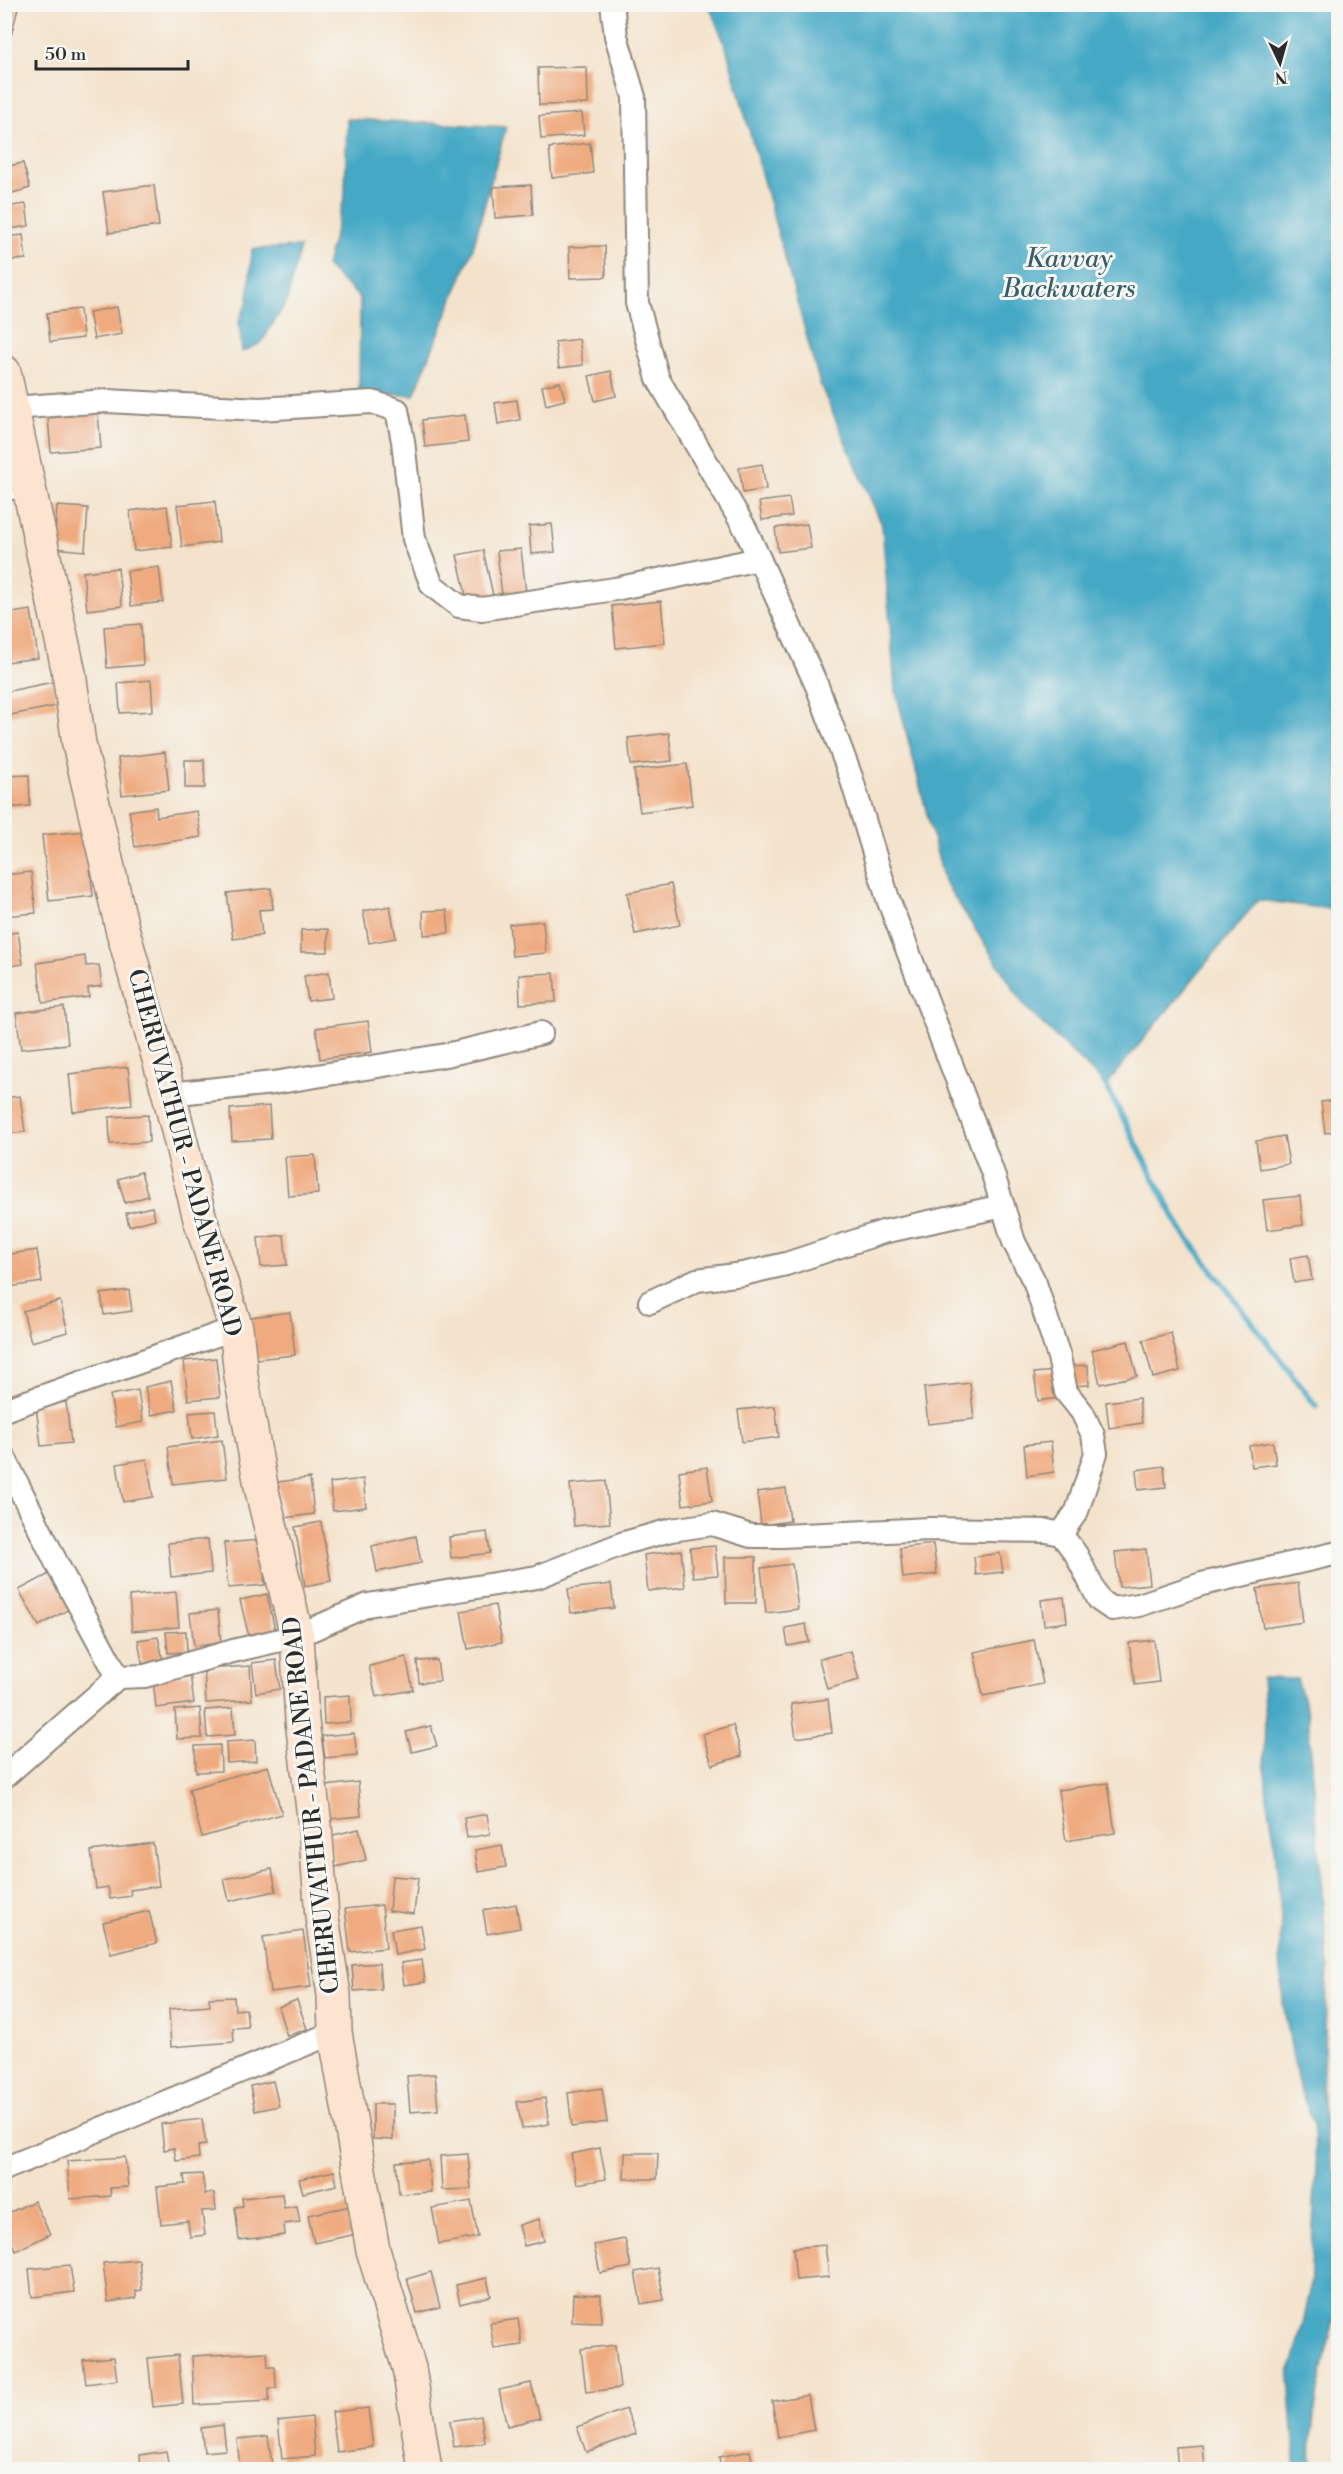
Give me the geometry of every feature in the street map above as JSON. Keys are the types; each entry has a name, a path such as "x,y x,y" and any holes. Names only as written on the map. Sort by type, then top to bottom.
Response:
{"main road":[{"name":"CHERUVATHUR - PADANE ROAD","path":"4,372 12,408 16,486 69,673 79,744 122,928 169,1094 200,1219 236,1328 241,1376 262,1491 297,1636 302,1721 315,1825 322,1917 334,1995 335,2032 373,2250 409,2368 425,2469"}],"street":[{"path":"612,4 616,36 634,97 637,303 658,379 746,530 818,686 851,777 888,899 992,1171 1014,1242 1035,1283 1059,1357 1066,1392 1082,1412 1093,1436 1096,1453 1077,1511 1061,1534"},
{"path":"12,408 107,402 260,409 372,402 397,410 403,441 414,539 432,585 459,606 482,609 615,589 759,559"},
{"path":"169,1094 273,1083 446,1055 542,1033"},
{"path":"650,1302 697,1280 743,1274 786,1264 883,1232 1003,1206"},
{"path":"4,1410 236,1328"},
{"path":"4,1457 60,1570 118,1677"},
{"path":"4,1777 118,1677 145,1676 297,1636 368,1605 537,1577 624,1543 671,1530 712,1524 752,1536 930,1529 1047,1531 1061,1534 1076,1554 1099,1600 1112,1609 1139,1605 1222,1579 1338,1553"},
{"path":"4,2169 335,2032"}],"water":[{"name":"Kavvay Backwaters","path":"709,5 1338,5 1338,910 1258,900 1106,1085 1026,1008 944,881 895,688 882,525 820,384 726,47"},
{"path":"347,119 506,127 472,251 414,395 359,395 360,298 326,266 345,195"},
{"path":"300,247 287,301 261,343 242,352 239,321 248,301 252,249"},
{"path":"1262,1678 1297,1679 1308,1714 1328,1966 1322,2090 1325,2131 1333,2171 1338,2178 1338,2319 1333,2323 1317,2396 1312,2433 1312,2469 1296,2469 1289,2377 1310,2291 1316,2165 1313,2123 1298,2083 1283,2003 1280,1958 1281,1917 1274,1837 1267,1797"}],"building":[{"path":"4,4 19,4 11,36 4,35"},
{"path":"587,67 588,104 539,105 538,68"},
{"path":"582,113 584,135 541,139 539,116"},
{"path":"590,143 593,173 552,178 549,148"},
{"path":"23,163 30,188 9,194 4,167"},
{"path":"154,185 159,226 109,233 103,192"},
{"path":"531,185 533,215 495,218 493,187"},
{"path":"26,204 29,226 4,230 4,207"},
{"path":"23,235 26,259 4,261 4,237"},
{"path":"605,246 606,277 570,278 569,247"},
{"path":"117,307 122,334 94,339 89,312"},
{"path":"80,309 83,338 50,342 47,313"},
{"path":"579,339 583,365 559,368 555,342"},
{"path":"611,371 616,396 595,401 589,376"},
{"path":"560,382 565,400 546,405 542,386"},
{"path":"517,400 520,420 498,424 495,403"},
{"path":"98,413 101,448 51,452 48,418"},
{"path":"465,415 468,442 425,447 422,420"},
{"path":"762,464 766,489 743,493 739,468"},
{"path":"789,498 792,516 762,520 759,502"},
{"path":"215,501 219,542 182,547 177,505"},
{"path":"57,506 88,508 85,551 54,548"},
{"path":"167,506 172,547 134,551 130,511"},
{"path":"552,524 555,552 531,554 529,526"},
{"path":"807,524 811,548 778,552 775,528"},
{"path":"521,549 526,593 502,595 497,551"},
{"path":"483,550 493,595 467,600 457,555"},
{"path":"159,567 163,602 131,606 127,571"},
{"path":"118,568 122,606 87,610 83,572"},
{"path":"661,601 665,643 616,648 612,606"},
{"path":"31,610 38,658 7,662 4,614"},
{"path":"141,624 143,665 107,668 104,627"},
{"path":"151,680 153,711 120,713 118,683"},
{"path":"53,682 57,706 5,716 4,692"},
{"path":"669,733 672,761 631,765 628,738"},
{"path":"165,752 169,790 122,795 118,758"},
{"path":"185,760 204,760 205,788 185,788"},
{"path":"687,764 692,805 640,812 634,770"},
{"path":"29,775 30,806 4,808 4,776"},
{"path":"156,807 157,817 197,811 201,837 135,847 129,811"},
{"path":"86,831 93,896 49,901 42,835"},
{"path":"31,872 36,913 4,916 4,875"},
{"path":"671,884 680,925 635,934 627,893"},
{"path":"271,888 273,909 259,910 262,935 233,939 227,893"},
{"path":"390,906 396,938 369,943 363,911"},
{"path":"447,910 449,933 424,935 423,911"},
{"path":"543,921 546,953 512,956 509,924"},
{"path":"328,929 328,952 301,952 301,930"},
{"path":"18,932 23,964 4,967 4,934"},
{"path":"85,956 86,966 99,965 102,986 88,988 89,997 43,1003 37,963"},
{"path":"329,972 332,998 308,1001 304,976"},
{"path":"554,973 556,1002 520,1004 519,975"},
{"path":"64,1007 68,1044 21,1049 16,1013"},
{"path":"368,1021 372,1052 320,1059 316,1028"},
{"path":"128,1067 132,1105 73,1112 69,1074"},
{"path":"20,1096 25,1132 4,1134 4,1098"},
{"path":"1338,1100 1338,1131 1325,1133 1321,1102"},
{"path":"269,1106 271,1139 232,1141 230,1109"},
{"path":"148,1115 149,1142 110,1144 109,1117"},
{"path":"1284,1136 1289,1164 1260,1169 1256,1141"},
{"path":"315,1155 318,1194 288,1196 285,1157"},
{"path":"141,1172 148,1196 125,1203 118,1179"},
{"path":"1300,1196 1303,1225 1267,1230 1263,1200"},
{"path":"152,1207 155,1219 129,1226 126,1213"},
{"path":"284,1235 287,1265 261,1267 258,1238"},
{"path":"37,1250 42,1282 9,1287 4,1255"},
{"path":"1308,1255 1312,1280 1294,1283 1290,1258"},
{"path":"129,1290 132,1311 104,1315 101,1294"},
{"path":"60,1301 68,1332 31,1342 23,1311"},
{"path":"290,1312 295,1355 256,1359 251,1317"},
{"path":"1171,1333 1180,1371 1153,1378 1143,1340"},
{"path":"1128,1341 1137,1376 1100,1384 1092,1350"},
{"path":"216,1358 220,1397 188,1400 184,1361"},
{"path":"1088,1365 1089,1385 1071,1386 1070,1366"},
{"path":"1055,1371 1058,1398 1038,1401 1034,1373"},
{"path":"171,1381 177,1410 151,1415 145,1387"},
{"path":"970,1383 974,1419 928,1424 924,1388"},
{"path":"138,1390 143,1422 116,1427 110,1395"},
{"path":"1139,1398 1142,1423 1109,1428 1106,1402"},
{"path":"66,1402 71,1443 41,1446 36,1406"},
{"path":"775,1406 779,1437 742,1442 738,1410"},
{"path":"215,1411 218,1435 192,1439 189,1413"},
{"path":"222,1440 227,1478 173,1484 168,1447"},
{"path":"1051,1442 1054,1472 1027,1476 1024,1445"},
{"path":"1273,1442 1276,1464 1252,1467 1249,1446"},
{"path":"147,1459 153,1497 123,1502 117,1464"},
{"path":"1164,1466 1166,1487 1138,1490 1136,1470"},
{"path":"707,1467 712,1501 683,1505 679,1471"},
{"path":"310,1478 314,1514 283,1518 278,1482"},
{"path":"363,1479 366,1507 333,1511 330,1483"},
{"path":"606,1481 610,1523 574,1526 570,1484"},
{"path":"786,1488 790,1521 761,1525 757,1492"},
{"path":"321,1522 331,1581 305,1586 295,1527"},
{"path":"487,1532 490,1553 451,1558 449,1537"},
{"path":"416,1536 421,1563 377,1572 372,1546"},
{"path":"208,1539 211,1573 171,1577 168,1543"},
{"path":"261,1540 265,1585 228,1588 224,1543"},
{"path":"933,1544 937,1574 903,1578 900,1548"},
{"path":"715,1546 718,1575 693,1577 690,1548"},
{"path":"1146,1549 1150,1584 1119,1587 1115,1552"},
{"path":"681,1550 685,1587 648,1591 644,1555"},
{"path":"1000,1553 1003,1572 976,1575 974,1557"},
{"path":"725,1557 756,1557 756,1603 726,1603"},
{"path":"792,1564 798,1609 766,1613 761,1568"},
{"path":"51,1573 71,1608 39,1626 19,1590"},
{"path":"1298,1583 1303,1622 1263,1628 1257,1589"},
{"path":"611,1584 614,1608 571,1613 568,1589"},
{"path":"176,1592 179,1627 132,1631 129,1596"},
{"path":"267,1594 275,1630 249,1637 240,1600"},
{"path":"1064,1597 1067,1622 1044,1625 1041,1600"},
{"path":"495,1605 502,1642 468,1649 461,1611"},
{"path":"218,1610 221,1643 194,1646 190,1613"},
{"path":"806,1624 809,1642 788,1646 785,1628"},
{"path":"186,1631 187,1652 168,1653 166,1632"},
{"path":"158,1637 164,1664 143,1668 138,1640"},
{"path":"1034,1640 1043,1684 983,1696 974,1652"},
{"path":"1154,1640 1159,1682 1135,1685 1129,1643"},
{"path":"851,1651 859,1680 827,1689 819,1659"},
{"path":"406,1657 413,1690 376,1697 369,1666"},
{"path":"276,1660 280,1689 256,1693 252,1663"},
{"path":"437,1660 440,1681 419,1683 417,1661"},
{"path":"250,1666 252,1700 206,1703 204,1669"},
{"path":"190,1674 194,1703 156,1708 153,1679"},
{"path":"350,1695 351,1722 324,1724 323,1697"},
{"path":"828,1699 832,1733 796,1738 791,1704"},
{"path":"200,1708 202,1738 177,1739 175,1710"},
{"path":"233,1708 235,1735 207,1737 205,1710"},
{"path":"733,1725 742,1756 712,1765 703,1734"},
{"path":"431,1726 437,1746 412,1752 406,1732"},
{"path":"354,1733 357,1755 325,1758 322,1736"},
{"path":"255,1740 256,1761 227,1763 226,1742"},
{"path":"220,1745 221,1771 196,1772 195,1746"},
{"path":"268,1766 282,1814 202,1837 189,1789"},
{"path":"358,1782 361,1816 330,1819 326,1786"},
{"path":"1108,1783 1115,1833 1066,1841 1058,1790"},
{"path":"487,1814 490,1834 467,1838 464,1818"},
{"path":"359,1829 366,1860 335,1867 329,1836"},
{"path":"153,1843 159,1886 130,1890 131,1896 110,1899 108,1887 96,1889 91,1851"},
{"path":"502,1845 506,1867 478,1872 475,1850"},
{"path":"272,1869 276,1891 229,1901 224,1879"},
{"path":"392,1876 418,1878 414,1914 389,1911"},
{"path":"516,1904 520,1928 487,1934 483,1910"},
{"path":"382,1905 386,1948 350,1952 345,1909"},
{"path":"149,1911 157,1943 111,1954 103,1922"},
{"path":"421,1925 425,1949 395,1955 391,1930"},
{"path":"303,1931 311,1987 270,1992 263,1937"},
{"path":"422,1960 425,1982 404,1985 401,1963"},
{"path":"379,1963 381,1989 354,1991 352,1965"},
{"path":"234,1997 235,2010 246,2009 248,2027 233,2028 234,2042 171,2047 169,2009 210,2006 209,1998"},
{"path":"297,2000 307,2029 287,2036 278,2007"},
{"path":"435,2074 438,2110 410,2112 407,2076"},
{"path":"273,2081 279,2106 255,2111 250,2086"},
{"path":"602,2088 607,2122 572,2127 568,2093"},
{"path":"545,2098 549,2124 522,2129 517,2102"},
{"path":"373,2104 393,2104 393,2140 373,2139"},
{"path":"202,2119 206,2145 198,2146 199,2158 176,2161 174,2148 164,2150 161,2124"},
{"path":"4,2129 9,2152 4,2152"},
{"path":"600,2148 606,2179 577,2184 571,2154"},
{"path":"625,2153 658,2153 657,2179 624,2179"},
{"path":"468,2154 471,2189 442,2190 440,2156"},
{"path":"125,2157 128,2187 110,2188 111,2196 70,2199 67,2161"},
{"path":"428,2160 431,2192 399,2194 396,2162"},
{"path":"334,2171 337,2185 303,2193 299,2179"},
{"path":"202,2174 205,2194 214,2193 216,2210 202,2211 205,2235 190,2237 188,2221 161,2224 157,2187 185,2184 184,2175"},
{"path":"282,2194 284,2208 297,2206 300,2222 284,2224 285,2235 239,2240 235,2207 243,2206 242,2198"},
{"path":"34,2201 50,2234 16,2251 4,2228 4,2215"},
{"path":"471,2201 478,2237 439,2244 432,2208"},
{"path":"351,2206 357,2234 314,2243 308,2215"},
{"path":"539,2219 544,2241 524,2246 519,2225"},
{"path":"625,2239 631,2267 600,2273 594,2245"},
{"path":"825,2245 829,2277 796,2280 793,2248"},
{"path":"139,2260 142,2290 136,2291 136,2298 108,2302 103,2263"},
{"path":"70,2265 74,2292 32,2297 29,2269"},
{"path":"658,2268 664,2300 641,2304 635,2272"},
{"path":"431,2272 440,2307 417,2313 407,2279"},
{"path":"487,2278 491,2296 460,2304 456,2285"},
{"path":"573,2294 601,2295 601,2323 572,2322"},
{"path":"518,2319 522,2345 494,2349 490,2323"},
{"path":"615,2345 620,2388 586,2392 581,2349"},
{"path":"267,2352 268,2367 275,2367 276,2388 269,2388 269,2401 194,2405 192,2356"},
{"path":"178,2355 183,2404 153,2407 148,2358"},
{"path":"114,2357 117,2380 86,2384 83,2360"},
{"path":"531,2383 540,2418 507,2426 499,2390"},
{"path":"808,2395 814,2430 778,2437 772,2401"},
{"path":"368,2408 373,2447 337,2452 332,2412"},
{"path":"626,2409 636,2434 586,2452 577,2427"},
{"path":"481,2416 485,2443 454,2447 450,2421"},
{"path":"312,2417 315,2456 282,2459 278,2421"},
{"path":"223,2425 226,2450 204,2452 201,2428"},
{"path":"268,2436 272,2465 240,2468 237,2439"},
{"path":"1203,2445 1205,2470 1178,2470 1176,2447"},
{"path":"166,2451 169,2470 141,2470 140,2455"},
{"path":"750,2451 754,2470 721,2470 719,2457"}],"waterway":[{"path":"1102,1078 1180,1228 1316,1406"}]}
